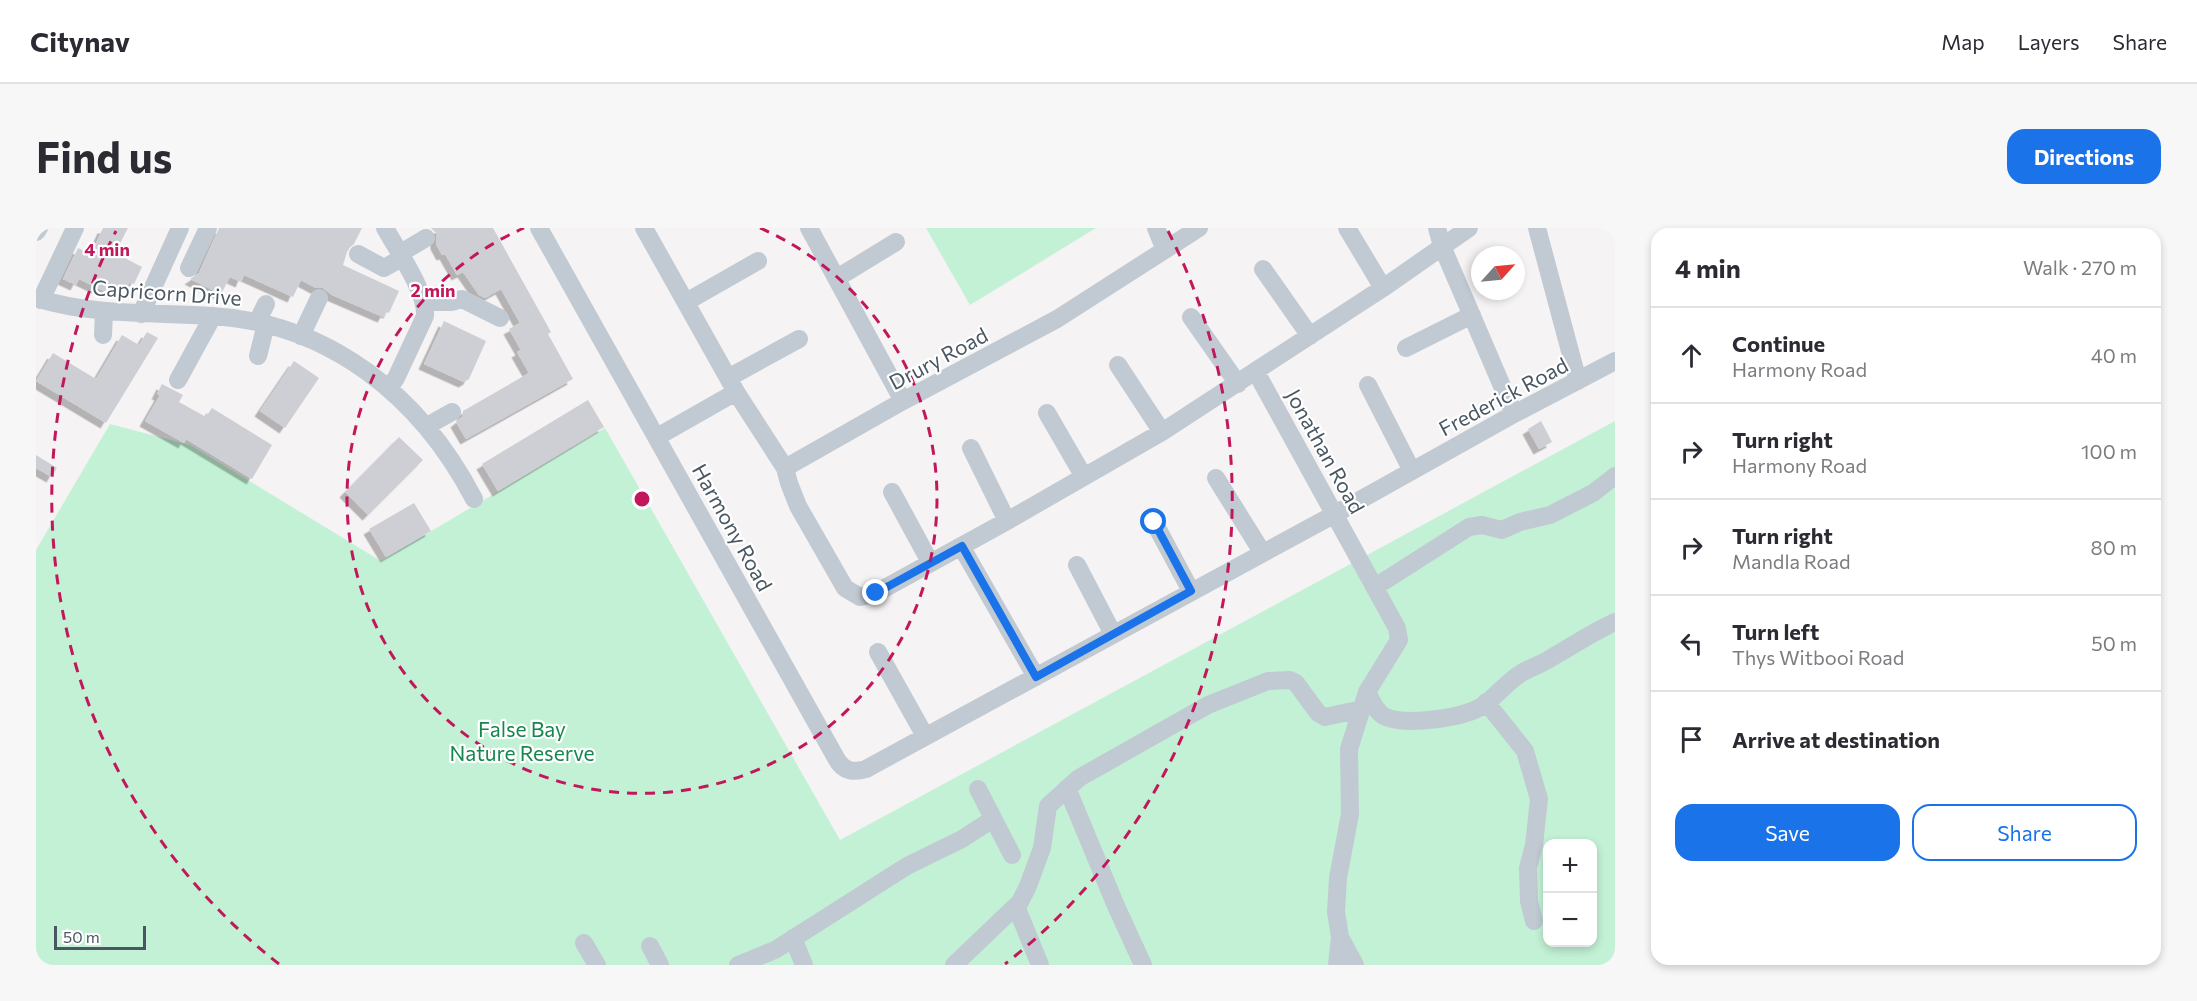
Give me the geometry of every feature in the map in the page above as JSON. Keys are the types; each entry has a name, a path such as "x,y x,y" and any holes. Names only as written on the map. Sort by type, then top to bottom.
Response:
{"street":[{"path":"36,232 39,228"},
{"path":"37,299 75,228"},
{"path":"189,268 208,228"},
{"path":"385,228 425,302 425,316 396,378 388,388"},
{"name":"Harmony Road","path":"539,228 839,764 850,771 857,772 926,736 1335,514"},
{"path":"644,228 732,385 785,468 798,506 845,588 860,597 876,593 1162,432 1383,288 1440,237 1469,228"},
{"path":"809,228 903,401"},
{"path":"1155,228 1165,250"},
{"name":"Drury Road","path":"785,468 903,401 1057,319 1199,228"},
{"path":"1347,228 1383,288"},
{"path":"1538,228 1578,381"},
{"path":"141,314 172,232"},
{"path":"1440,237 1514,414"},
{"path":"358,254 384,268 426,238"},
{"path":"837,278 896,242"},
{"path":"686,302 758,261"},
{"path":"1263,269 1310,336"},
{"path":"301,336 319,298"},
{"name":"Capricorn Drive","path":"37,299 79,309 213,316 262,323 301,336 334,351 388,388 427,426 451,458 474,499"},
{"path":"425,302 451,302 462,299 500,318"},
{"path":"258,356 266,304"},
{"path":"103,335 105,311"},
{"path":"1406,348 1472,315"},
{"path":"178,380 213,316"},
{"path":"1191,317 1238,384"},
{"path":"657,437 799,339"},
{"name":"Frederick Road","path":"1335,514 1514,414 1615,362"},
{"path":"1119,365 1162,432"},
{"name":"Jonathan Road","path":"1256,372 1357,551 1397,628 1400,640 1364,701"},
{"path":"1368,385 1412,471"},
{"path":"427,426 452,412"},
{"path":"1047,412 1084,477"},
{"path":"971,448 1007,521"},
{"path":"1375,587 1469,527 1482,525 1502,530 1520,522 1550,515 1593,493 1615,476"},
{"path":"1216,478 1262,552"},
{"path":"892,492 930,562"},
{"path":"1154,522 1191,591"},
{"path":"962,546 1036,677"},
{"path":"1077,565 1113,634"},
{"path":"1364,701 1387,718 1418,720 1469,713 1522,673 1550,660 1587,634 1615,622"},
{"path":"878,652 926,736"},
{"path":"954,965 1016,906 1028,886 1042,848 1048,806 1078,778 1208,705 1268,681 1290,680 1296,683 1318,714 1325,717 1364,701"},
{"path":"1337,965 1340,937 1336,912 1338,878 1350,814 1349,749 1364,701"},
{"path":"1486,702 1525,750 1539,800 1534,845 1528,868 1534,921"},
{"path":"1067,788 1143,965"},
{"path":"978,789 1012,855"},
{"path":"738,965 775,950 907,866 962,839 993,819"},
{"path":"1016,906 1040,965"},
{"path":"1340,937 1355,965"},
{"path":"793,938 804,965"},
{"path":"584,943 597,965"},
{"path":"650,946 660,965"}],"green space":[{"path":"926,228 1096,228 970,305"},
{"name":"False Bay Nature Reserve","path":"1615,421 1615,965 36,965 36,550 110,424 190,445 381,561 605,428 840,840"}],"building":[{"path":"103,228 128,228 115,253 142,267 134,284 130,282 122,290 111,286 108,293 79,279 76,285 63,279 78,248 91,254"},
{"path":"219,228 362,228 354,244 348,249 343,265 399,291 389,313 386,312 383,317 301,280 293,297 244,275 241,282 230,277 221,294 190,279 199,273"},
{"path":"431,228 493,228 551,332 548,334 573,379 466,439 456,422 462,417 463,411 529,373 517,352 521,350 509,329 520,323 501,289 485,298 479,295 463,272 457,275 445,254 442,255 436,244 436,233"},
{"path":"444,321 486,341 469,379 464,382 424,364"},
{"path":"147,332 158,338 106,423 36,381 53,353 96,379 122,335 139,345"},
{"path":"294,361 319,378 285,428 260,411"},
{"path":"162,384 183,395 179,402 206,417 212,408 272,445 252,479 186,439 184,443 145,421 160,395 157,394"},
{"path":"588,400 604,427 498,491 482,464"},
{"path":"1541,421 1552,442 1539,449 1528,429"},
{"path":"399,437 423,460 368,515 345,492"},
{"path":"36,455 57,468 52,477 36,468"},
{"path":"414,503 431,531 386,557 369,529"}],"route":[{"path":"876,593 962,546 1036,677 1191,591 1154,522"}]}
